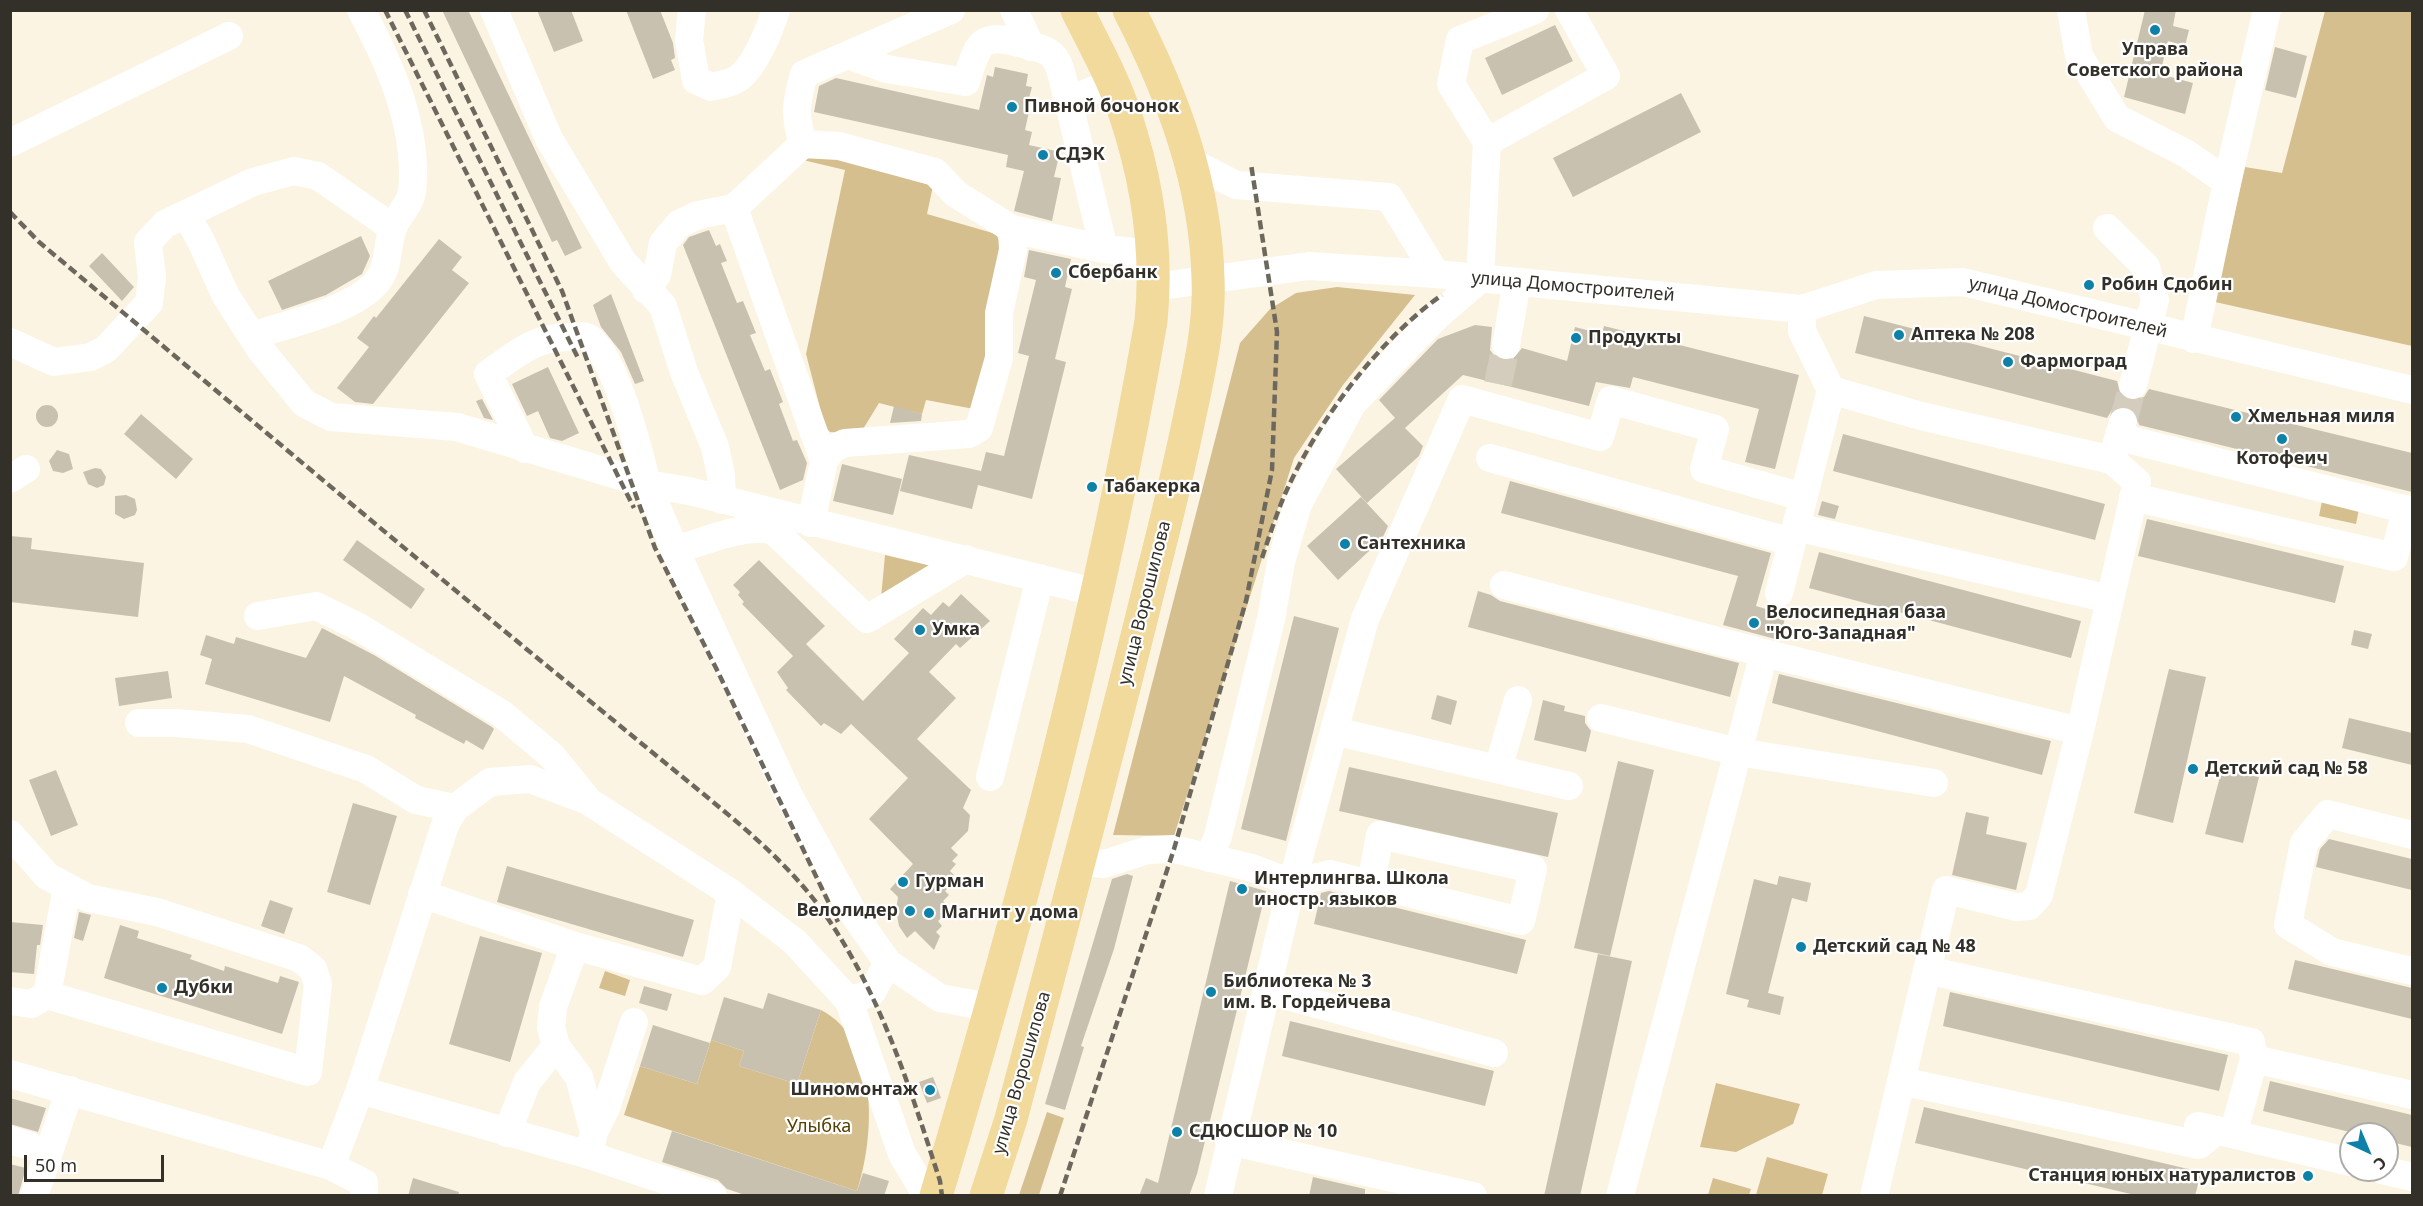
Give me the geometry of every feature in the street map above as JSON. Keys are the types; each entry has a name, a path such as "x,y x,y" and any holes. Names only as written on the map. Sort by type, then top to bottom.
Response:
{"main road":[{"path":"936,1196 1036,837 1098,593 1138,392 1154,287 1151,226 1126,114 1077,10"},
{"name":"улица Ворошилова","path":"986,1196 1011,1119 1176,482 1207,324 1209,279 1203,216 1191,162 1155,61 1129,10"}],"street":[{"path":"252,336 330,312 372,288 386,270 393,228 412,194 412,153 395,82 361,10"},
{"path":"494,10 549,138 623,262 646,290 663,306 684,372 715,447 721,475 722,500"},
{"path":"692,10 689,40 696,80 711,87 736,80 749,67 769,31 776,10"},
{"path":"803,144 797,125 795,103 804,74 951,10"},
{"path":"1014,10 1031,47"},
{"path":"1209,858 1218,836 1271,619 1281,562 1298,504 1352,404 1436,317 1480,279 1487,142 1451,84 1460,40 1535,10"},
{"path":"1487,142 1606,76 1569,10"},
{"path":"2071,10 2079,56 2116,117 2187,154 2227,182"},
{"path":"2194,339 2267,10"},
{"path":"10,143 230,36"},
{"path":"848,55 887,69 966,82 976,51 986,41 997,37 1046,51 1055,57 1068,100 1104,249"},
{"path":"1068,100 1113,83"},
{"path":"646,290 657,275 663,243 679,224 698,215 734,208 803,144 839,146 935,172 956,194 1012,229 1104,249 1153,254"},
{"path":"1191,162 1236,185 1389,197 1436,274"},
{"path":"10,342 54,362 91,357 106,350 149,303 152,277 148,242 165,224 253,182 294,171 318,176 393,228"},
{"path":"734,208 824,461"},
{"path":"186,214 201,241 225,296 252,336 304,403 332,417 458,427 647,484 689,491 1098,593"},
{"path":"2107,228 2146,267 2155,300 2133,385"},
{"path":"811,523 824,461 832,449 844,443 969,434 979,428 999,358 999,313 1013,250 1012,229"},
{"name":"улица Домостроителей","path":"1154,287 1309,266 1436,274 1802,309 1876,285 1963,282 2412,390"},
{"path":"1506,345 1517,282"},
{"path":"1779,593 1831,390 1802,332 1802,309"},
{"path":"525,449 488,374 531,343 562,337 587,337 598,346 613,375 632,425 647,484 675,550 789,795 855,916 888,963 940,998 989,1007"},
{"path":"1831,390 1921,416 2118,440 2409,510 2394,556 2133,497"},
{"path":"1218,1196 1229,1141 1292,883 1365,619 1462,399 1495,395 1600,437 1611,400 1715,429 1704,469 1803,497"},
{"path":"1874,1196 1946,890 2016,907 2029,906 2039,896 2080,731 2137,482 2118,440"},
{"path":"1490,458 1794,535 2110,599"},
{"path":"675,550 738,532 762,528 774,531 867,619 966,559"},
{"path":"990,777 1040,578"},
{"path":"1504,585 1764,653 2080,731"},
{"path":"258,616 316,606 357,626 502,714 552,756 588,801"},
{"path":"1620,1196 1764,653"},
{"path":"1498,769 1518,700"},
{"path":"1601,718 1738,752 1934,783"},
{"path":"139,723 176,723 248,729 366,769 416,800 455,808"},
{"path":"1334,730 1569,786"},
{"path":"331,1166 360,1089 445,825 455,808 490,782 530,779 588,801 731,893 795,942 849,1001 902,1154 927,1196"},
{"path":"2412,835 2328,814 2304,843 2288,925 2332,952 2412,971"},
{"path":"10,834 47,876 88,898 157,912 300,958 313,969 318,984 308,1072 47,995 31,1004 10,1001"},
{"path":"1079,862 1104,864 1148,850 1174,849 1252,868 1292,883 1330,874 1521,921 1533,869 1380,835 1371,884"},
{"path":"47,995 68,887"},
{"path":"422,894 575,946 702,981 717,967 731,893"},
{"path":"575,946 553,1007 551,1027 556,1046 579,1077 591,1144 628,1183 713,1196"},
{"path":"849,1001 872,992 888,963"},
{"path":"1927,970 2251,1042 2254,1059 2225,1132"},
{"path":"1266,990 1494,1053"},
{"path":"591,1144 606,1108 634,1022"},
{"path":"507,1132 527,1082 556,1046"},
{"path":"2254,1059 2412,1095"},
{"path":"10,1074 331,1166 364,1183 364,1196"},
{"path":"1901,1081 2147,1134 2163,1119 2339,1159"},
{"path":"360,1089 507,1132 591,1144"},
{"path":"34,1196 70,1090"},
{"path":"1229,1141 1473,1196"}],"green space":[{"path":"2325,11 2412,11 2412,346 2215,302 2245,167 2282,173"},
{"path":"816,149 933,186 927,214 996,234 1002,246 991,354 974,409 926,400 922,414 879,403 860,434 830,432 825,427 806,354 845,170 803,160"},
{"path":"1337,287 1415,295 1343,385 1294,458 1174,836 1113,835 1240,343 1270,309 1296,293"},
{"path":"2322,501 2359,509 2356,524 2319,516"},
{"path":"885,555 936,567 881,598"},
{"path":"605,971 630,980 625,996 599,988"},
{"name":"Улыбка","path":"821,1010 840,1024 854,1043 863,1066 868,1092 869,1118 863,1169 857,1191 624,1115 640,1066 697,1084 711,1040 744,1051 739,1066 797,1084"},
{"path":"1716,1083 1800,1104 1793,1124 1736,1152 1700,1147"},
{"path":"1047,1112 1064,1118 1039,1195 1019,1195"},
{"path":"1767,1157 1828,1174 1822,1195 1756,1195"},
{"path":"1713,1178 1751,1189 1749,1195 1708,1195"}],"building":[{"path":"442,10 468,10 582,248 565,256 557,240 552,242"},
{"path":"537,10 571,10 583,41 554,52"},
{"path":"626,10 660,10 673,43 675,58 671,60 675,70 653,79"},
{"path":"2145,10 2176,10 2173,26 2189,30 2185,46 2168,41 2160,74 2193,83 2185,114 2124,97"},
{"path":"1555,25 1573,61 1502,95 1485,58"},
{"path":"2275,47 2307,56 2296,98 2265,90"},
{"path":"995,67 1028,74 1026,86 1032,87 1025,130 1032,132 1029,145 1060,152 1054,177 1061,178 1052,221 1014,211 1024,171 1006,167 1008,155 814,112 819,86 836,78 979,110 987,75 993,77"},
{"path":"1681,93 1701,132 1573,197 1553,158"},
{"path":"709,230 716,246 720,244 727,261 721,263 737,303 743,301 756,333 750,335 765,371 770,369 783,402 779,404 793,441 797,440 807,463 803,480 780,490 683,245 689,237"},
{"path":"361,236 370,256 362,274 326,295 282,310 268,281"},
{"path":"439,239 462,257 452,270 469,283 373,404 355,402 337,388 369,347 357,338 374,316 376,318"},
{"path":"1029,250 1071,259 1065,287 1072,289 1055,359 1066,362 1032,499 978,485 972,509 900,491 909,455 981,471 986,452 1004,456 1029,356 1018,353 1036,280 1024,277"},
{"path":"102,253 134,287 122,301 89,266"},
{"path":"611,294 644,381 635,384 621,352 601,327 593,305"},
{"path":"1864,316 2117,381 2121,396 2129,401 2144,397 2149,389 2412,453 2412,492 2139,425 2135,411 2127,406 2112,410 2107,418 1855,353"},
{"path":"1475,325 1492,327 1490,350 1496,358 1504,361 1512,360 1522,348 1567,361 1575,327 1602,334 1604,326 1799,375 1775,469 1745,462 1759,409 1633,377 1630,388 1596,382 1589,406 1463,375 1405,428 1423,446 1419,456 1367,503 1336,469 1395,418 1379,400 1438,339"},
{"path":"548,367 579,433 562,441 550,438 538,411 527,416 512,384"},
{"path":"482,399 493,420 484,418 476,401"},
{"path":"47,405 55,408 58,416 55,424 47,427 39,424 36,416 39,408"},
{"path":"894,406 922,414 921,421 890,423"},
{"path":"141,414 193,459 176,479 124,434"},
{"path":"1843,434 2105,504 2095,540 1833,471"},
{"path":"57,450 69,454 73,469 63,473 53,471 49,461"},
{"path":"842,464 902,479 893,515 833,501"},
{"path":"95,468 101,469 106,477 104,485 97,488 88,484 83,472"},
{"path":"1510,481 1771,553 1756,606 1786,615 1779,640 1723,625 1738,576 1501,513"},
{"path":"126,495 135,499 137,510 135,515 124,519 115,514 115,496"},
{"path":"1361,497 1388,526 1382,539 1338,580 1307,546"},
{"path":"1822,501 1839,506 1835,519 1818,515"},
{"path":"2147,519 2344,566 2335,603 2138,556"},
{"path":"10,536 32,538 31,549 144,563 138,617 10,602"},
{"path":"357,540 425,589 411,609 343,560"},
{"path":"1819,552 2081,621 2071,658 1809,588"},
{"path":"759,560 825,626 806,644 863,701 909,653 894,639 923,608 931,615 943,602 949,607 961,594 990,621 960,648 956,644 929,672 956,698 917,739 971,790 963,808 970,815 968,831 951,848 958,855 952,861 956,864 950,871 954,875 948,881 952,884 945,891 949,895 943,901 947,905 940,912 944,916 938,921 942,926 936,932 940,936 934,950 915,931 907,938 899,926 896,910 898,897 890,889 913,864 869,819 908,778 851,724 841,734 824,723 821,726 786,690 788,688 777,672 793,656 742,604 744,602 738,595 740,592 733,585"},
{"path":"1478,591 1500,601 1739,663 1730,697 1468,627"},
{"path":"1294,616 1339,628 1286,841 1241,829"},
{"path":"322,628 374,655 492,727 494,729 483,750 466,740 464,744 415,718 416,715 344,676 330,722 205,684 212,659 200,655 206,635 234,644 236,637 306,658"},
{"path":"2354,630 2372,634 2368,649 2351,645"},
{"path":"2169,669 2206,677 2173,823 2134,813"},
{"path":"168,671 172,698 119,706 115,678"},
{"path":"1779,674 2051,741 2042,775 1772,703"},
{"path":"1437,695 1457,701 1451,725 1431,719"},
{"path":"1543,700 1565,706 1564,711 1585,716 1585,723 1591,731 1586,752 1534,740"},
{"path":"2349,718 2412,733 2412,765 2342,748"},
{"path":"1618,761 1654,770 1610,956 1574,948"},
{"path":"1349,767 1558,813 1548,857 1339,811"},
{"path":"2222,769 2259,777 2243,843 2205,834"},
{"path":"56,770 78,825 51,836 29,780"},
{"path":"353,803 397,816 370,905 327,892"},
{"path":"1966,812 1989,817 1986,834 2027,843 2016,890 1952,875"},
{"path":"2329,839 2412,859 2412,890 2316,867 2320,849"},
{"path":"507,866 694,920 683,957 497,902"},
{"path":"1127,874 1133,876 1114,949 1081,1046 1084,1047 1065,1110 1045,1104 1112,879"},
{"path":"1779,876 1811,883 1807,902 1792,898 1768,993 1784,997 1780,1015 1747,1007 1749,1000 1726,994 1754,879 1777,885"},
{"path":"1230,881 1266,891 1197,1174 1189,1196 1139,1196 1146,1178 1158,1183"},
{"path":"1329,891 1526,940 1517,974 1314,924 1321,893"},
{"path":"270,900 293,908 284,934 261,926"},
{"path":"79,912 91,915 83,941 74,938"},
{"path":"10,922 43,925 40,945 37,945 34,974 10,972"},
{"path":"120,925 139,931 137,938 192,955 190,959 224,971 225,966 278,983 280,976 299,982 282,1034 104,978"},
{"path":"480,936 542,953 510,1062 449,1044"},
{"path":"1598,954 1632,961 1580,1196 1544,1196"},
{"path":"2295,960 2412,988 2412,1019 2288,989"},
{"path":"644,986 672,994 667,1011 639,1003"},
{"path":"1950,992 2228,1055 2219,1091 1943,1026"},
{"path":"768,993 821,1010 797,1084 739,1066 744,1051 711,1040 724,997 763,1009"},
{"path":"1290,1021 1494,1071 1485,1106 1282,1056"},
{"path":"653,1025 710,1043 697,1084 640,1066"},
{"name":"Шиномонтаж","path":"933,1077 941,1098 927,1103 919,1082"},
{"path":"2270,1081 2412,1115 2412,1147 2399,1144 2399,1122 2339,1122 2339,1129 2263,1111"},
{"path":"10,1098 46,1108 38,1132 10,1124"},
{"path":"1924,1107 2201,1172 2195,1196 2139,1196 1915,1143"},
{"path":"672,1131 857,1191 863,1173 889,1181 884,1196 748,1196 727,1189 718,1180 662,1162"},
{"path":"10,1164 26,1168 18,1196 10,1196"},
{"path":"1313,1177 1365,1189 1365,1196 1309,1196"},
{"path":"413,1178 459,1192 458,1196 408,1196"}],"tunnel":[{"path":"1498,384 1506,345"},
{"path":"2123,422 2133,385"}],"railway":[{"path":"385,10 634,508"},
{"path":"405,10 578,358"},
{"path":"424,10 562,291 655,548 717,670 838,922"},
{"path":"1060,1196 1174,849 1246,601 1272,470 1277,332 1251,164"},
{"path":"10,212 39,242 227,400 723,810 794,876 824,913 844,944 878,1009 917,1111 940,1181 942,1196"},
{"path":"1262,558 1285,494 1298,467 1332,411 1351,384 1395,335 1442,295"}],"place":[{"name":"Управа Советского района","path":"2155,30"},
{"name":"Пивной бочонок","path":"1012,107"},
{"name":"СДЭК","path":"1043,155"},
{"name":"Сбербанк","path":"1056,273"},
{"name":"Робин Сдобин","path":"2089,285"},
{"name":"Аптека № 208","path":"1899,335"},
{"name":"Продукты","path":"1576,338"},
{"name":"Фармоград","path":"2008,362"},
{"name":"Хмельная миля","path":"2236,417"},
{"name":"Котофеич","path":"2282,439"},
{"name":"Табакерка","path":"1092,487"},
{"name":"Сантехника","path":"1345,544"},
{"name":"Велосипедная база \"Юго-Западная\"","path":"1754,623"},
{"name":"Умка","path":"920,630"},
{"name":"Детский сад № 58","path":"2193,769"},
{"name":"Гурман","path":"903,882"},
{"name":"Интерлингва. Школа иностр. языков","path":"1242,889"},
{"name":"Велолидер","path":"910,911"},
{"name":"Магнит у дома","path":"929,913"},
{"name":"Детский сад № 48","path":"1801,947"},
{"name":"Дубки","path":"162,988"},
{"name":"Библиотека № 3 им. В. Гордейчева","path":"1211,992"},
{"name":"Шиномонтаж","path":"930,1090"},
{"name":"СДЮСШОР № 10","path":"1177,1132"},
{"name":"Станция юных натуралистов","path":"2308,1176"}]}
